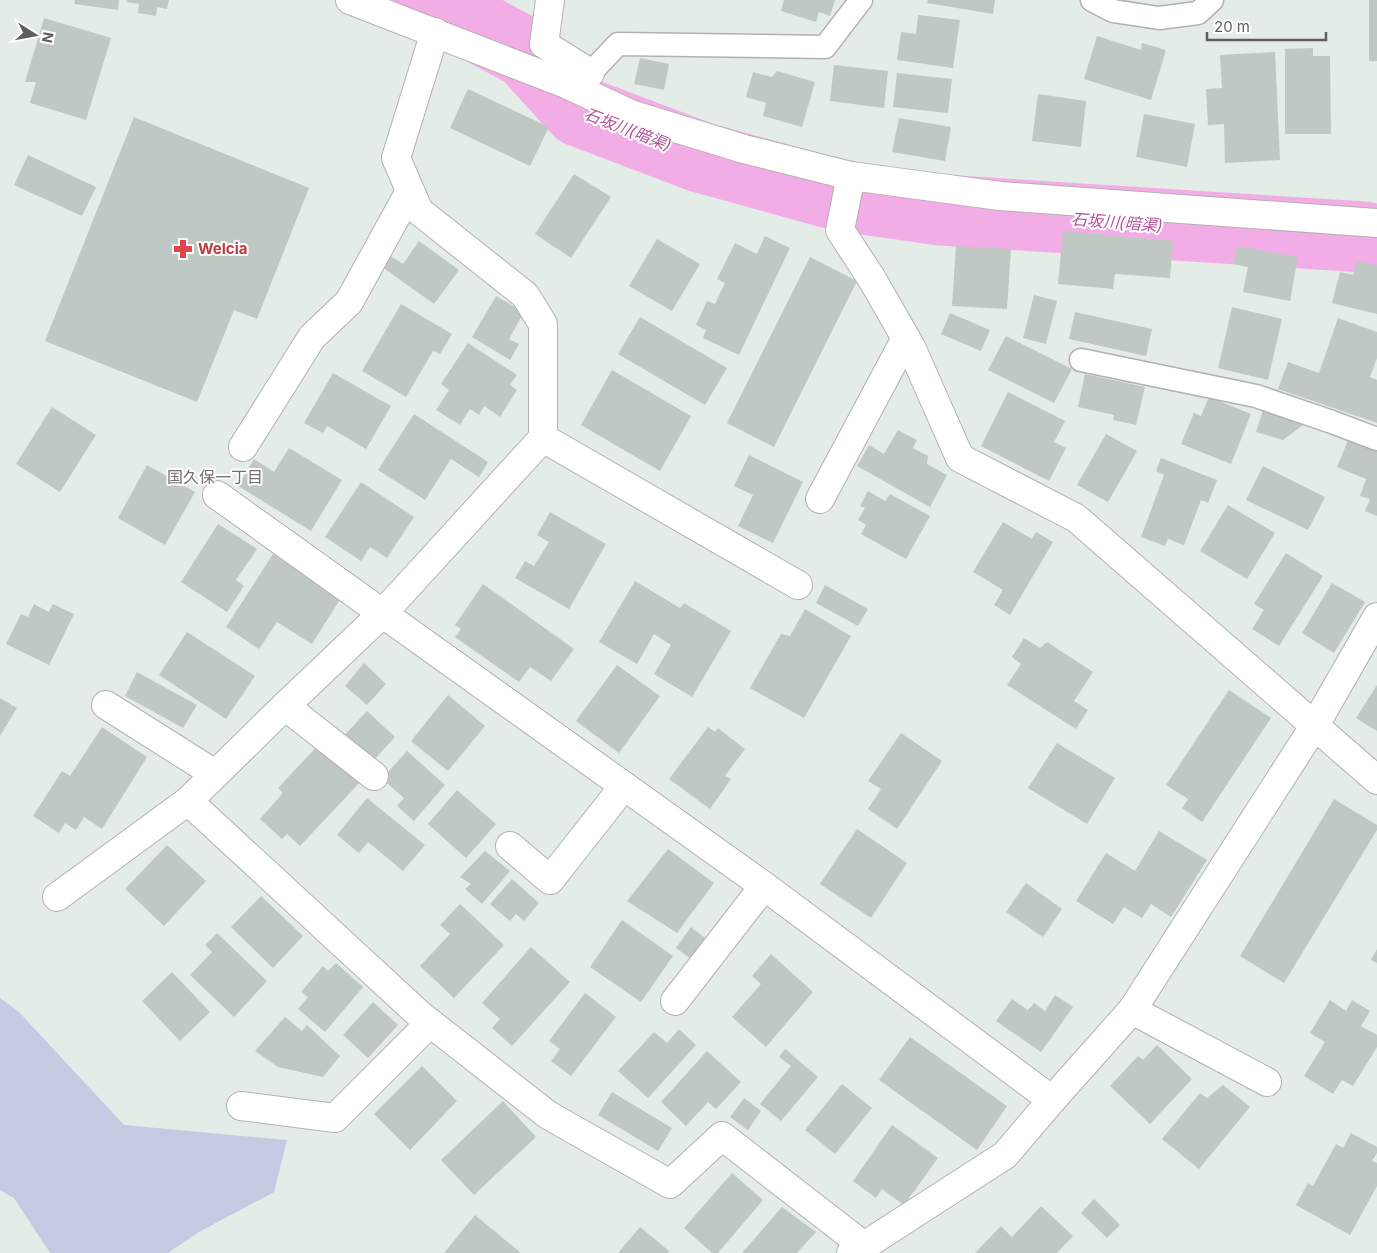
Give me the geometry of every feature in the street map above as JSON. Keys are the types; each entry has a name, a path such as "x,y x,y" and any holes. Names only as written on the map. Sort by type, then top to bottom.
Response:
{"street":[{"path":"350,0 522,67 577,82 633,115 744,149 851,176 1000,196 1377,223"},
{"path":"550,0 544,44 577,82"},
{"path":"57,897 188,801 383,613 542,438 542,324 526,295 418,211 396,158 435,32"},
{"path":"851,176 840,230 872,279 906,338 960,458 1076,518 1377,780"},
{"path":"243,447 312,337 349,302 410,191"},
{"path":"820,499 906,338"},
{"path":"542,438 798,584"},
{"path":"217,495 764,886 1052,1100"},
{"path":"188,801 430,1023 548,1115 670,1184 722,1136 858,1250 1005,1155 1132,1010 1314,725 1377,617"},
{"path":"106,705 215,774"},
{"path":"285,706 374,776"},
{"path":"510,846 550,880 624,786"},
{"path":"675,1000 764,886"},
{"path":"1132,1010 1267,1082"},
{"path":"241,1106 335,1118 430,1023"}],"lane":[{"path":"577,82 618,44 826,47 861,0"},
{"path":"1092,0 1113,11 1159,18 1198,13 1212,0"},
{"path":"1081,360 1256,396 1377,439"}],"shaded area":[{"path":"0,998 19,1012 124,1125 287,1140 274,1192 199,1232 168,1253 50,1253 14,1198 0,1190"}],"building":[{"path":"75,0 119,0 118,10 74,4"},
{"path":"127,0 169,0 167,9 157,7 156,16 138,13 139,4 126,2"},
{"path":"784,0 835,0 830,16 819,12 816,22 781,11"},
{"path":"928,0 995,0 993,14 927,3"},
{"path":"1369,0 1377,0 1377,61 1369,61"},
{"path":"918,15 960,20 953,68 897,60 901,32 916,34"},
{"path":"44,18 111,38 86,120 30,103 36,82 25,82"},
{"path":"1097,36 1141,50 1142,43 1166,50 1151,100 1084,79"},
{"path":"1313,48 1313,56 1330,56 1331,134 1285,134 1285,49"},
{"path":"1275,52 1280,160 1225,163 1224,124 1208,125 1206,89 1222,88 1220,55"},
{"path":"640,58 669,64 664,90 634,84"},
{"path":"834,65 888,71 884,108 830,101"},
{"path":"777,71 815,82 802,127 763,116 766,103 746,97 753,72 772,77"},
{"path":"897,73 952,79 948,113 893,107"},
{"path":"468,89 549,127 530,166 450,128"},
{"path":"1038,94 1086,101 1081,147 1032,141"},
{"path":"1144,114 1195,124 1187,167 1136,157"},
{"name":"Welcia","path":"134,117 309,188 257,319 234,310 197,402 45,341"},
{"path":"899,118 951,127 945,161 892,152"},
{"path":"28,155 96,187 82,216 14,185"},
{"path":"574,174 611,197 571,258 535,234"},
{"path":"1063,231 1173,241 1170,278 1115,274 1113,289 1058,284"},
{"path":"765,236 790,248 739,355 703,338 706,330 696,325 707,301 715,304 725,283 717,279 735,243 757,254"},
{"path":"657,239 700,264 672,311 629,286"},
{"path":"419,241 459,270 434,304 382,267 390,256 403,264"},
{"path":"956,246 1011,249 1007,309 952,306"},
{"path":"1237,246 1298,257 1290,301 1243,292 1248,267 1233,264"},
{"path":"810,257 857,281 774,447 727,423"},
{"path":"1357,261 1377,265 1377,314 1332,303 1340,272 1353,275"},
{"path":"1034,295 1057,301 1046,344 1023,338"},
{"path":"496,296 524,312 509,339 519,344 510,360 472,337"},
{"path":"401,304 452,334 440,354 433,351 406,397 362,371"},
{"path":"1232,307 1282,319 1268,380 1218,368"},
{"path":"1075,312 1152,329 1146,356 1069,339"},
{"path":"950,313 990,330 981,351 941,334"},
{"path":"640,317 727,368 705,405 618,354"},
{"path":"1338,318 1377,332 1377,358 1370,377 1377,380 1377,423 1278,389 1288,362 1319,373"},
{"path":"1006,336 1072,369 1054,403 988,370"},
{"path":"468,343 517,375 510,385 517,390 500,417 484,406 479,415 470,409 460,425 436,410 449,390 441,384"},
{"path":"612,370 691,416 660,471 581,425"},
{"path":"333,373 391,406 366,449 327,426 323,433 304,423"},
{"path":"1085,374 1145,387 1136,425 1113,420 1114,415 1078,407"},
{"path":"1008,392 1065,421 1054,442 1066,448 1049,481 981,446"},
{"path":"1209,397 1251,414 1231,464 1181,444 1194,413 1201,416"},
{"path":"52,407 96,435 60,492 16,464"},
{"path":"1263,410 1303,425 1283,440 1256,432"},
{"path":"414,414 488,462 479,477 451,459 425,500 378,470"},
{"path":"898,430 917,440 913,448 928,456 927,464 947,475 930,507 857,466 869,445 884,454"},
{"path":"1106,434 1137,451 1108,502 1077,485"},
{"path":"1349,438 1377,449 1377,516 1365,511 1370,499 1360,496 1366,479 1337,467"},
{"path":"289,448 342,480 311,531 238,486 254,459 274,472"},
{"path":"749,455 803,482 773,543 738,526 753,495 734,486"},
{"path":"1161,458 1217,480 1208,503 1201,500 1184,545 1168,539 1165,546 1141,537 1164,475 1156,471"},
{"path":"147,465 195,492 165,545 118,518"},
{"path":"1263,466 1325,497 1308,530 1246,500"},
{"path":"361,482 414,517 387,558 370,547 361,561 325,537"},
{"path":"868,491 885,501 890,494 930,516 906,559 861,534 866,525 858,520 865,508 860,506"},
{"path":"1228,505 1275,533 1247,579 1200,551"},
{"path":"550,512 606,544 569,609 515,578 525,561 534,566 549,542 537,535"},
{"path":"1003,522 1032,539 1036,532 1053,542 1010,615 994,605 1003,590 973,572"},
{"path":"218,524 257,549 236,580 244,586 227,612 181,582"},
{"path":"1286,553 1323,576 1279,646 1252,629 1264,610 1254,604"},
{"path":"273,554 341,598 312,644 277,622 259,649 226,627"},
{"path":"635,581 680,608 684,603 731,631 692,697 654,674 671,645 654,634 637,664 599,642"},
{"path":"1332,583 1365,602 1334,653 1302,633"},
{"path":"483,584 574,649 551,681 530,667 519,682 455,637 461,629 455,625"},
{"path":"825,585 868,609 858,626 816,603"},
{"path":"34,604 49,612 53,604 74,614 49,665 6,644 21,614 28,617"},
{"path":"805,609 851,636 804,718 750,688 781,634 790,636"},
{"path":"187,632 255,676 226,719 159,675"},
{"path":"1024,638 1040,648 1047,642 1093,672 1074,701 1088,710 1076,729 1007,685 1021,664 1012,657"},
{"path":"364,663 386,684 367,705 345,686"},
{"path":"617,665 660,696 619,753 576,721"},
{"path":"137,672 197,705 183,728 125,696"},
{"path":"1377,685 1377,731 1356,718"},
{"path":"1229,690 1271,718 1202,822 1182,808 1188,799 1166,785"},
{"path":"448,695 485,726 448,771 411,741"},
{"path":"0,698 17,708 0,736"},
{"path":"367,711 395,737 370,764 342,738"},
{"path":"102,727 147,757 102,829 84,817 76,830 65,823 59,833 33,816 62,771 70,776"},
{"path":"708,727 715,732 718,728 745,749 725,776 731,779 710,809 669,779"},
{"path":"901,733 942,761 897,829 868,809 881,789 868,781"},
{"path":"321,742 362,780 300,846 287,834 282,839 260,819 283,793 278,788"},
{"path":"1057,743 1115,778 1087,824 1028,788"},
{"path":"407,751 445,785 414,821 397,806 404,798 382,779"},
{"path":"457,790 496,824 466,858 428,824"},
{"path":"367,798 425,845 403,871 368,842 359,853 337,835"},
{"path":"1334,799 1377,825 1377,830 1284,983 1240,956"},
{"path":"857,829 907,863 871,918 820,884"},
{"path":"1159,831 1207,860 1171,917 1151,904 1142,918 1124,907 1113,924 1076,901 1106,853 1135,871"},
{"path":"167,845 206,881 164,926 125,889"},
{"path":"668,849 714,883 677,933 627,901"},
{"path":"485,851 510,871 482,904 465,889 471,884 460,877"},
{"path":"512,879 539,903 524,921 516,914 510,921 490,904"},
{"path":"1026,883 1062,909 1043,937 1006,912"},
{"path":"261,896 303,936 273,968 231,927"},
{"path":"460,904 504,945 454,998 420,966 450,934 440,925"},
{"path":"622,920 673,956 641,1002 590,967"},
{"path":"691,927 706,939 691,959 676,948"},
{"path":"217,933 267,981 234,1017 190,975 212,952 205,945"},
{"path":"531,947 570,982 512,1046 492,1028 500,1019 482,1003"},
{"path":"1377,949 1377,963 1371,960"},
{"path":"771,954 813,992 766,1047 732,1017 761,984 752,976"},
{"path":"336,963 363,987 325,1032 298,1009 308,997 301,992 323,966 328,971"},
{"path":"172,972 210,1012 180,1041 142,1001"},
{"path":"585,993 616,1017 571,1076 551,1061 560,1049 549,1041"},
{"path":"1055,995 1073,1007 1041,1052 996,1021 1012,999 1028,1010 1034,1003 1045,1011"},
{"path":"1330,1000 1346,1011 1352,1000 1370,1011 1361,1026 1377,1035 1377,1047 1353,1086 1342,1080 1333,1094 1304,1076 1325,1042 1310,1033"},
{"path":"373,1002 398,1025 368,1058 343,1035"},
{"path":"285,1017 302,1031 307,1025 340,1056 323,1077 278,1067 255,1051"},
{"path":"679,1029 696,1045 648,1098 618,1071 654,1032 667,1043"},
{"path":"910,1037 1007,1106 977,1150 879,1080"},
{"path":"1157,1045 1192,1079 1150,1124 1110,1086 1138,1056 1143,1060"},
{"path":"785,1049 818,1077 781,1121 760,1104 791,1066 779,1057"},
{"path":"707,1051 741,1082 716,1109 708,1102 686,1126 661,1102"},
{"path":"422,1066 457,1101 410,1150 374,1114"},
{"path":"842,1084 872,1108 835,1154 805,1130"},
{"path":"1223,1085 1250,1107 1199,1169 1162,1139 1200,1093 1207,1098"},
{"path":"612,1092 672,1128 658,1151 598,1115"},
{"path":"744,1098 761,1111 748,1130 730,1117"},
{"path":"503,1101 536,1137 474,1195 441,1160"},
{"path":"892,1125 938,1158 904,1205 882,1189 876,1198 853,1181"},
{"path":"1351,1133 1377,1147 1377,1153 1372,1161 1377,1163 1377,1186 1350,1235 1296,1205 1308,1183 1313,1186 1336,1144 1343,1148"},
{"path":"732,1173 763,1200 718,1253 712,1253 684,1228"},
{"path":"1094,1199 1120,1225 1107,1238 1081,1213"},
{"path":"1041,1206 1073,1236 1057,1253 975,1253 1001,1226 1012,1237"},
{"path":"782,1207 816,1232 797,1253 742,1253"},
{"path":"475,1215 521,1253 444,1253"},
{"path":"640,1227 669,1251 668,1253 618,1253"}],"waterway":[{"name":"石坂川(暗渠)","path":"428,0 526,53 579,111 700,157 830,193"},
{"name":"石坂川(暗渠)","path":"857,198 941,210 1364,237 1377,240"}],"place":[{"name":"Welcia","path":"183,249"}],"district":[{"name":"国久保一丁目","path":"215,477"}]}
